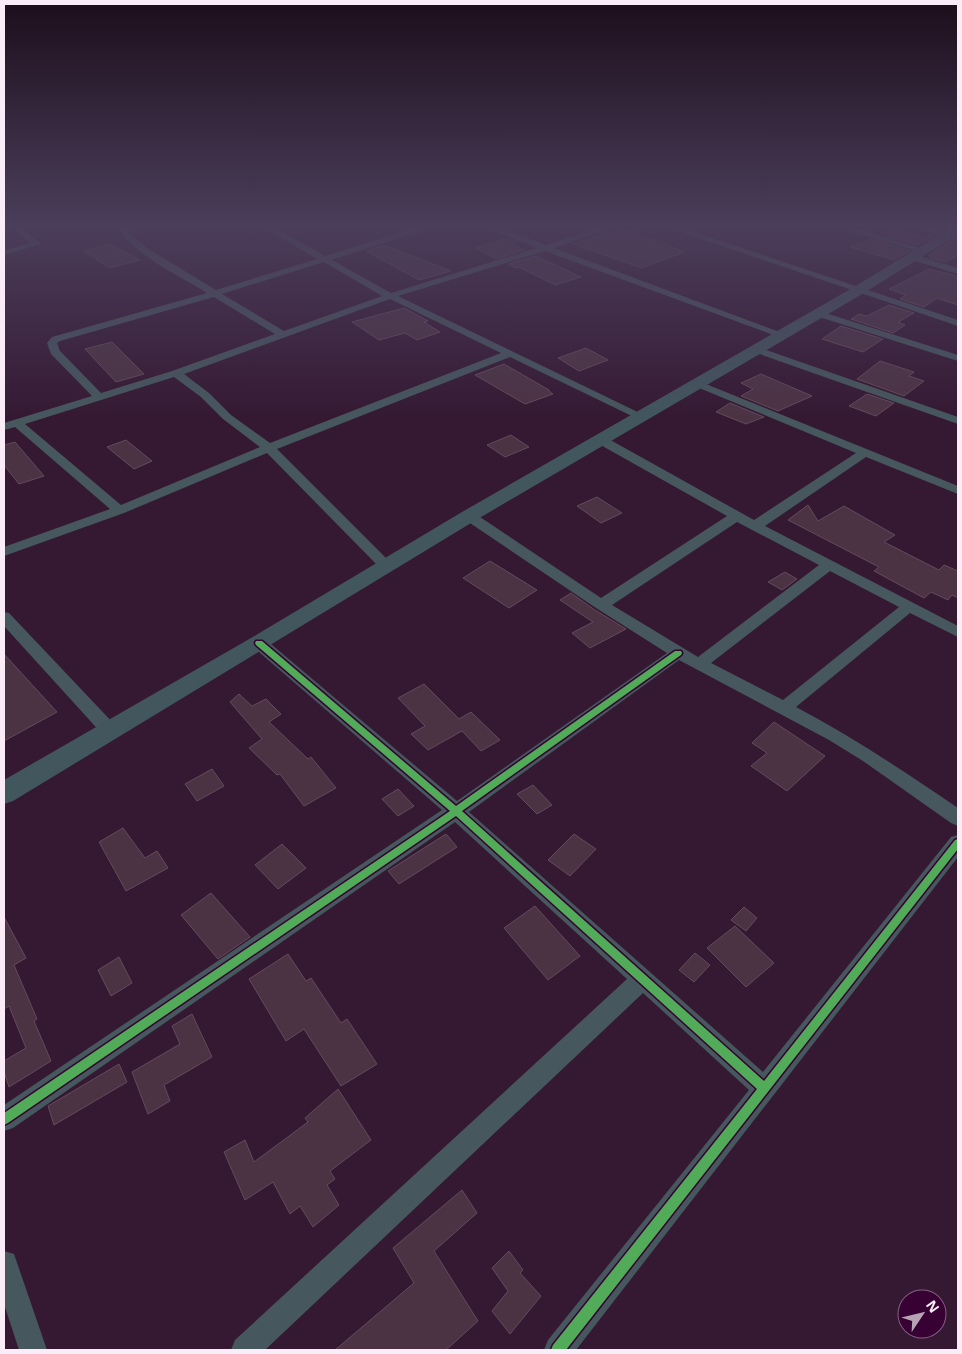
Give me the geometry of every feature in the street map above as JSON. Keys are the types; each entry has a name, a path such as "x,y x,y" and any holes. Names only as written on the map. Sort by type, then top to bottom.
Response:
{"main road":[{"path":"4,793 259,643 469,516 858,290"}],"street":[{"path":"207,290 282,334"},
{"path":"99,397 55,352 52,342 56,339 225,290"},
{"path":"379,290 640,416"},
{"path":"4,427 176,373 409,290"},
{"path":"660,290 780,334"},
{"path":"859,290 958,323"},
{"path":"816,313 958,358"},
{"path":"755,349 958,421"},
{"path":"4,552 119,510 269,448 509,354"},
{"path":"176,373 205,395 227,417 269,448 387,566"},
{"path":"696,383 958,490"},
{"path":"17,423 119,510"},
{"path":"601,440 736,516 958,632"},
{"path":"755,526 865,452"},
{"path":"469,516 601,605 678,653 835,735 870,756 958,818"},
{"path":"601,605 736,516"},
{"path":"698,664 828,565"},
{"path":"783,709 910,606"},
{"path":"4,617 110,731"},
{"path":"259,643 456,811 764,1088"},
{"path":"4,1119 456,811 678,653"},
{"path":"558,1350 958,843"},
{"path":"245,1350 643,978"},
{"path":"4,1264 33,1350"}],"building":[{"path":"892,290 958,290 958,305 937,298 924,307 900,299 906,295"},
{"path":"889,305 914,313 898,322 905,325 893,333 851,319 859,314 867,316"},
{"path":"404,308 428,321 424,322 440,332 417,340 405,333 379,340 352,322"},
{"path":"841,326 883,339 863,352 822,339"},
{"path":"112,342 144,374 116,382 85,349"},
{"path":"586,348 608,360 579,371 558,358"},
{"path":"880,361 914,372 909,376 924,381 904,396 857,379"},
{"path":"504,364 553,394 525,404 475,375"},
{"path":"761,374 812,396 778,411 741,396 753,389 741,383"},
{"path":"867,394 894,403 876,416 849,406"},
{"path":"730,403 764,417 746,424 716,412"},
{"path":"511,435 529,447 505,457 487,445"},
{"path":"126,440 152,461 134,469 107,447"},
{"path":"15,442 44,476 19,484 4,465 4,445"},
{"path":"597,497 622,513 601,523 577,506"},
{"path":"808,505 818,521 844,506 895,535 884,542 939,570 944,565 958,571 958,598 952,595 948,600 931,592 924,598 874,571 879,567 788,520"},
{"path":"490,561 537,590 509,608 463,578"},
{"path":"785,572 797,579 782,590 768,582"},
{"path":"571,593 626,629 590,648 572,633 593,622 560,600"},
{"path":"4,654 57,712 4,741"},
{"path":"424,684 459,719 471,712 500,740 481,751 462,731 428,750 411,734 425,726 398,698"},
{"path":"239,694 252,706 266,699 281,714 269,722 308,759 311,757 336,788 304,806 280,774 277,775 249,748 262,739 230,702"},
{"path":"774,722 825,756 787,791 751,766 767,753 752,743"},
{"path":"212,769 224,786 197,801 185,784"},
{"path":"533,785 552,805 537,814 517,794"},
{"path":"398,789 414,806 398,816 382,799"},
{"path":"123,828 145,858 157,851 168,868 126,891 99,842"},
{"path":"446,834 457,847 399,884 388,871"},
{"path":"574,834 596,849 570,876 548,860"},
{"path":"282,844 306,868 278,889 255,865"},
{"path":"211,893 250,937 218,959 181,915"},
{"path":"535,906 580,956 548,980 504,928"},
{"path":"744,907 757,918 746,931 731,920"},
{"path":"4,917 26,958 14,965 37,1019 34,1021 51,1061 9,1087 4,1072 4,1061 26,1048 9,1006 4,1009"},
{"path":"735,926 774,963 746,987 707,948"},
{"path":"695,953 710,965 694,982 679,970"},
{"path":"288,954 306,981 311,978 341,1023 347,1019 377,1064 341,1086 304,1029 286,1041 249,979"},
{"path":"119,957 132,983 111,996 98,970"},
{"path":"192,1014 212,1057 164,1085 170,1101 148,1114 132,1072 180,1044 172,1026"},
{"path":"119,1064 127,1082 54,1125 48,1106"},
{"path":"338,1089 371,1140 330,1171 335,1179 327,1185 339,1205 313,1227 300,1206 290,1214 273,1182 245,1200 224,1152 245,1140 254,1162 308,1122 305,1118"},
{"path":"462,1190 477,1213 434,1251 478,1321 446,1350 335,1350 414,1283 393,1248"},
{"path":"509,1251 523,1270 520,1273 541,1296 510,1334 492,1311 508,1291 492,1268"}],"cycle path":[{"path":"259,643 456,811 764,1088"},
{"path":"4,1119 456,811 678,653"},
{"path":"558,1350 958,843"}]}
